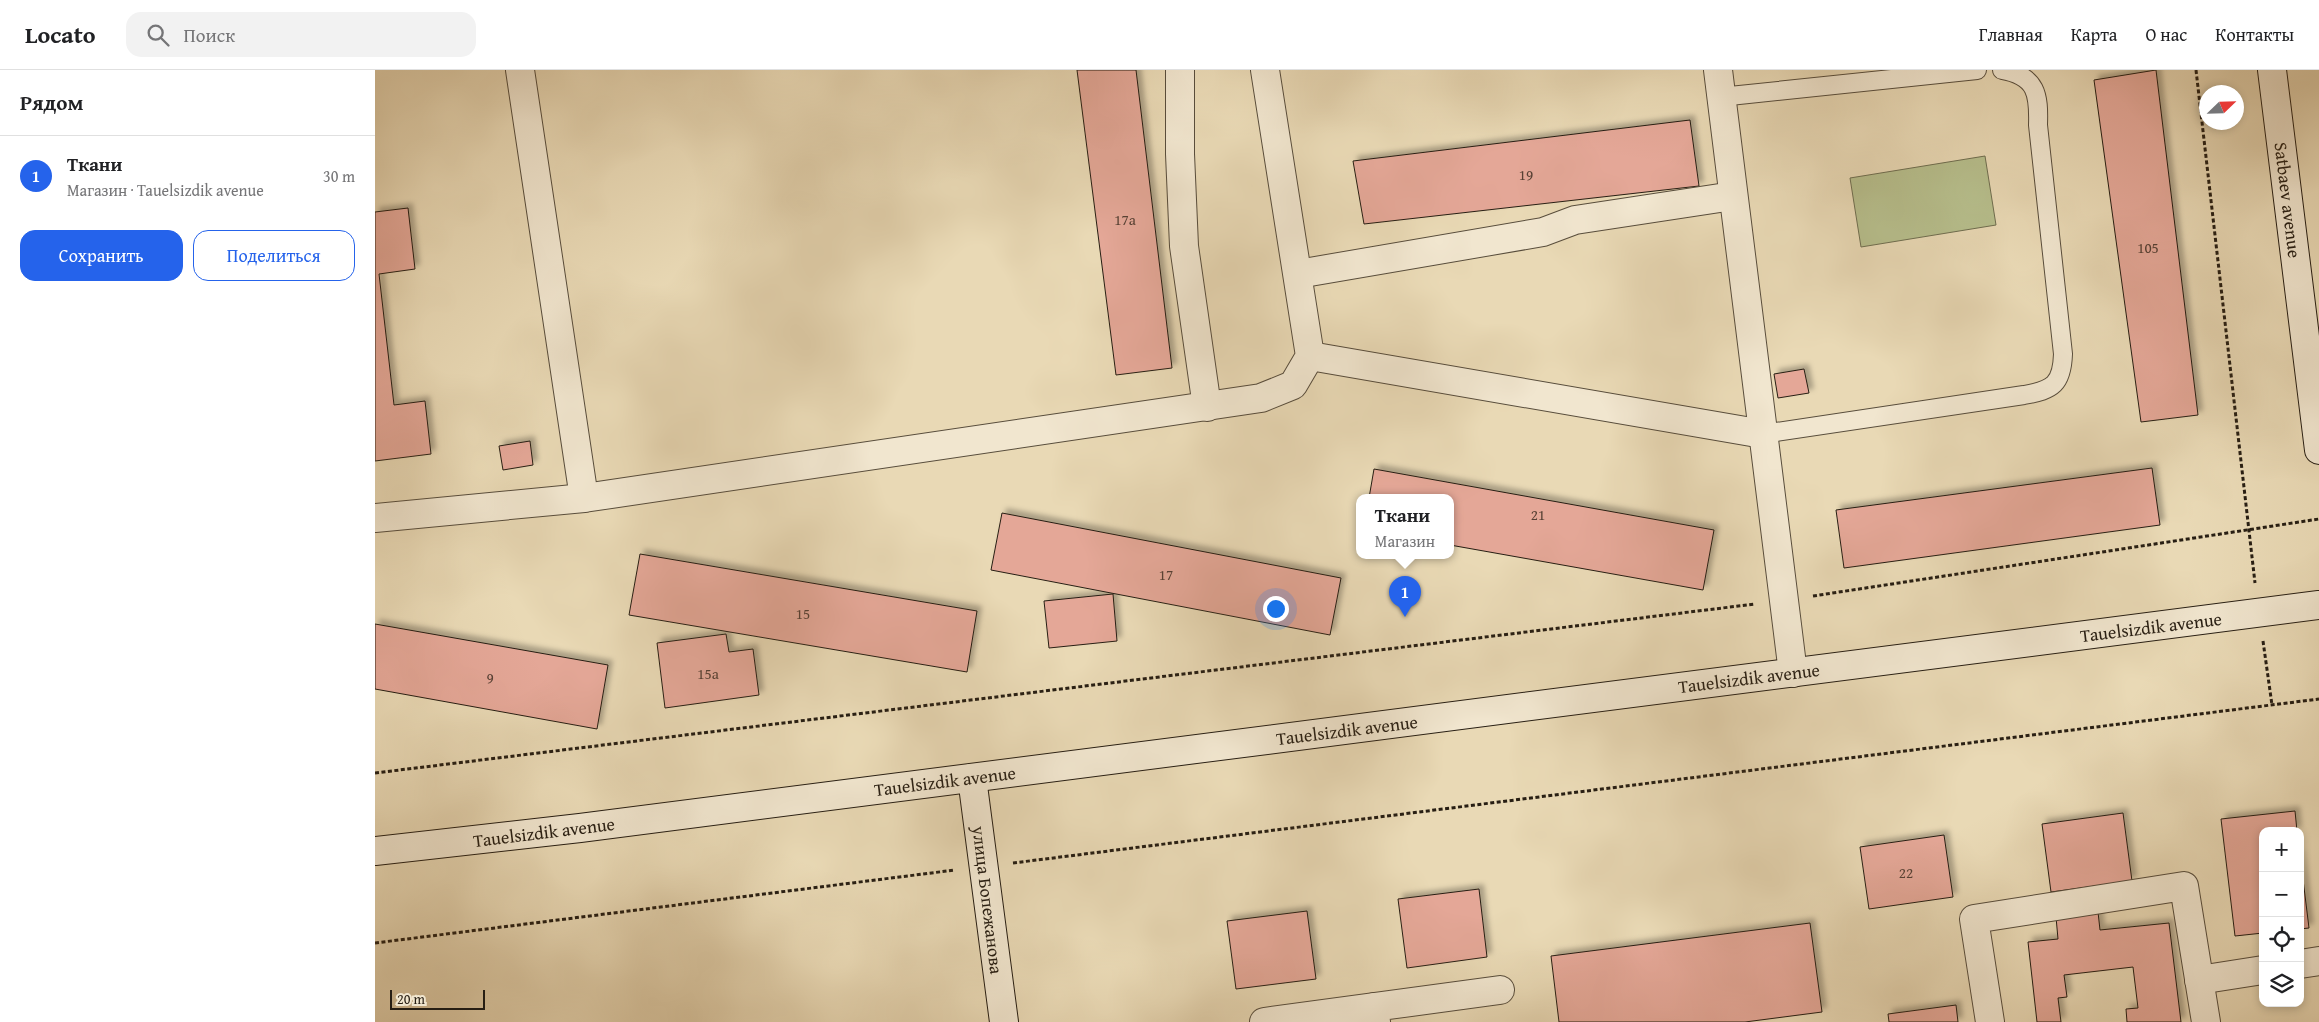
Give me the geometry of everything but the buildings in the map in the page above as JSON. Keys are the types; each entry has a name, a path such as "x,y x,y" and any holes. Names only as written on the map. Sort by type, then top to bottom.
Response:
{"street":[{"path":"520,70 584,498"},
{"path":"1180,70 1180,154 1184,246 1207,406"},
{"path":"375,518 584,498 1261,398 1293,385 1310,356 1265,70"},
{"path":"1718,70 1793,673"},
{"name":"Satbaev avenue","path":"2271,70 2319,450"},
{"path":"1298,274 1543,232 1584,218 1733,196"},
{"path":"1310,356 1763,434"},
{"name":"Tauelsizdik avenue","path":"375,851 580,828 2319,605"},
{"name":"улица Бопежанова","path":"972,778 1004,1022"},
{"path":"1990,1022 1973,919 2184,886 2206,1022"},
{"path":"2304,963 2319,961"},
{"path":"2199,980 2259,971"},
{"path":"1264,1022 1375,1014 1500,990"}],"lane":[{"path":"1720,97 1977,70"},
{"path":"1763,434 2043,392 2056,384 2062,370 2063,354 2038,125 2039,103 2033,87 2024,76 2002,70"}],"path":[{"path":"2196,70 2249,530 2272,705"},
{"path":"375,773 1784,600 2319,519"},
{"path":"375,944 2319,699"}],"green space":[{"path":"1985,156 1996,225 1861,247 1850,178"}],"place":[{"name":"Ткани","path":"1405,617"}]}
